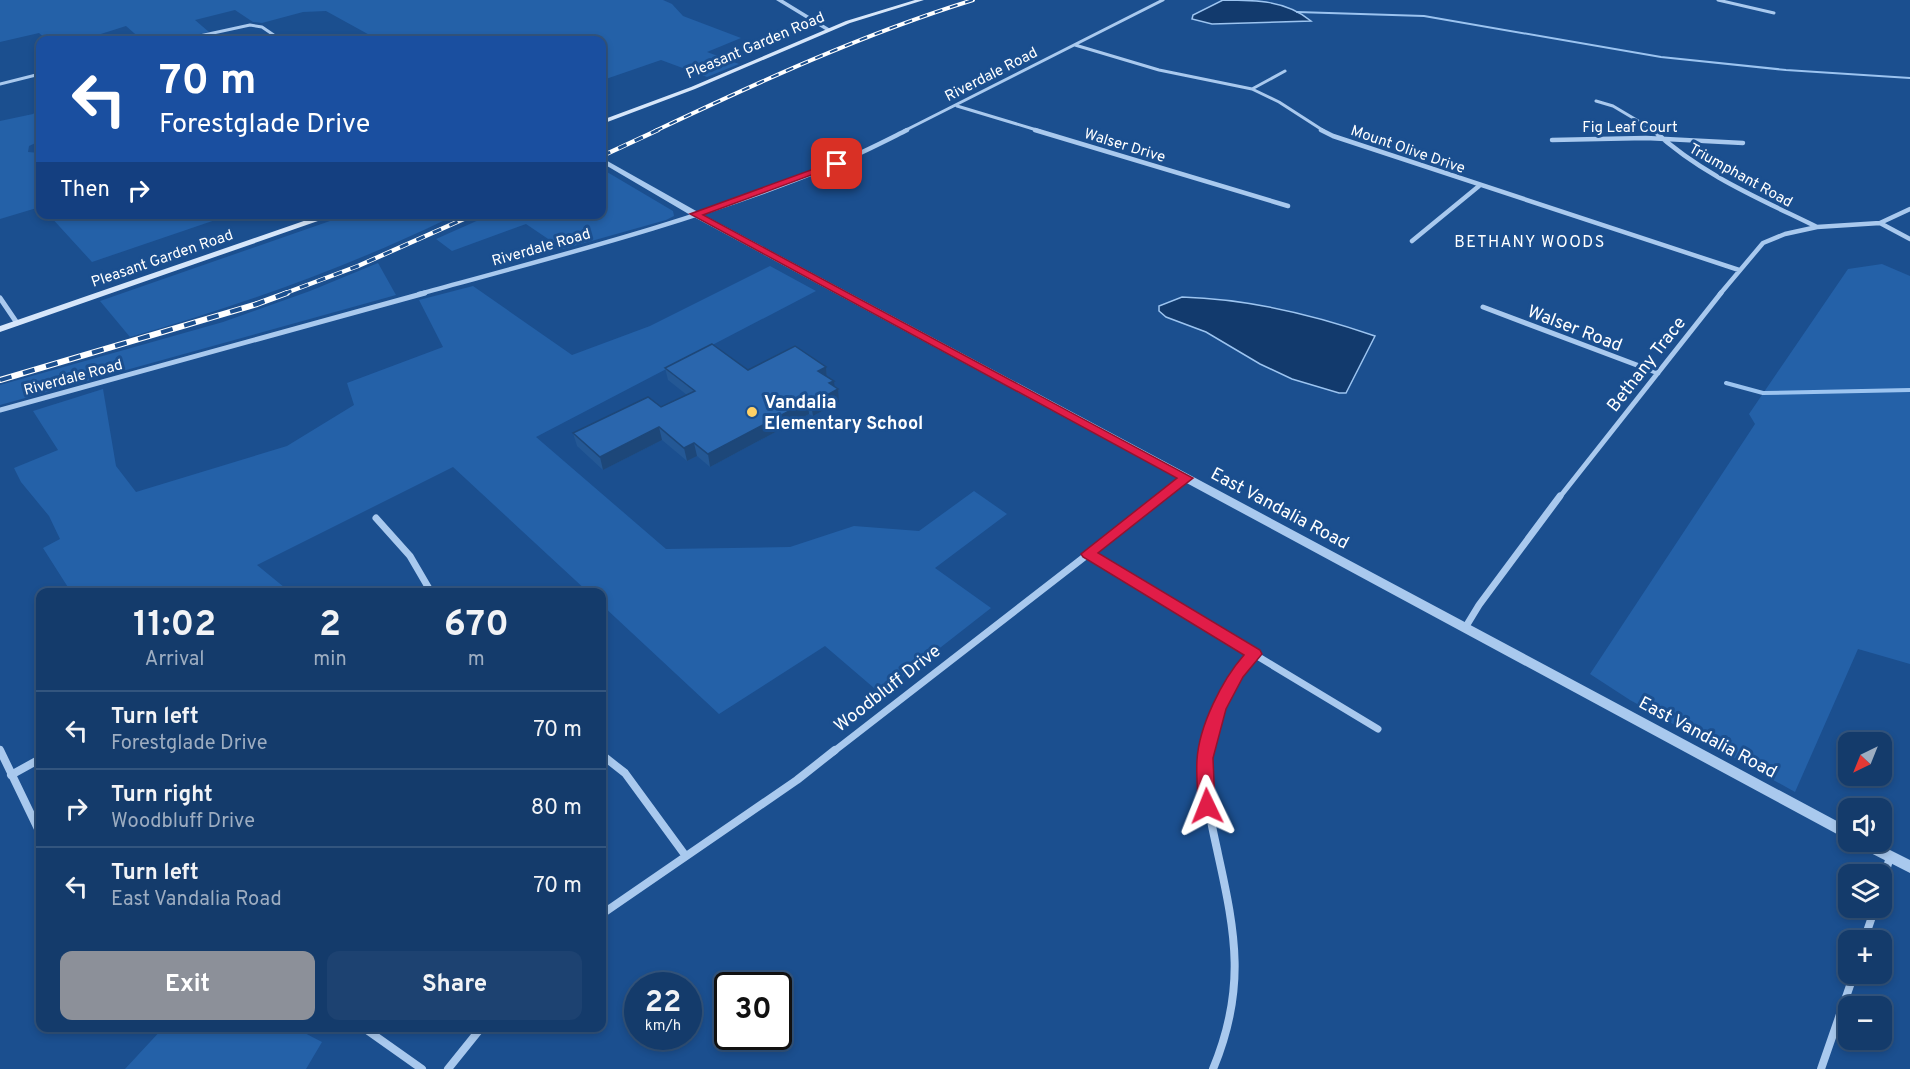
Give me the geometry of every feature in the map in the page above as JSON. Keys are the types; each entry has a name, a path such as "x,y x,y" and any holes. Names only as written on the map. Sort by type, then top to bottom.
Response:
{"main road":[{"name":"Pleasant Garden Road","path":"606,121 693,88 829,30 879,11 921,0"},
{"name":"Pleasant Garden Road","path":"0,329 319,219"}],"street":[{"path":"779,0 829,30"},
{"name":"Riverdale Road","path":"0,410 506,270 695,214 837,164 1163,0"},
{"path":"1718,0 1774,13"},
{"path":"199,36 250,25 262,27 275,36"},
{"name":"Mount Olive Drive","path":"1074,45 1159,70 1252,89 1279,102 1333,136 1739,270"},
{"path":"1252,89 1285,72"},
{"path":"0,84 36,75"},
{"name":"Triumphant Road","path":"1596,101 1636,118 1705,172 1817,227"},
{"name":"Walser Drive","path":"956,106 1288,206"},
{"name":"Fig Leaf Court","path":"1552,140 1664,138 1743,143"},
{"name":"East Vandalia Road","path":"606,162 695,214 1838,829"},
{"path":"1412,241 1479,186"},
{"name":"Bethany Trace","path":"1465,628 1479,605 1553,505 1739,270 1763,243 1785,234 1817,227 1880,223 1910,209"},
{"path":"1880,223 1910,239"},
{"path":"0,298 17,323"},
{"name":"Walser Road","path":"1483,307 1658,374"},
{"name":"Woodbluff Drive","path":"606,912 796,780 1186,478"},
{"path":"376,518 410,556 429,588"},
{"path":"1088,554 1378,729"},
{"path":"1213,1069 1234,997 1236,941 1207,806 1205,758 1218,709 1237,673 1254,654"},
{"path":"0,750 36,826"},
{"path":"606,758 625,773 685,855"},
{"path":"11,775 36,761"},
{"path":"1881,852 1910,867"},
{"path":"1888,864 1890,857"},
{"path":"1821,1069 1851,984"},
{"path":"370,1032 422,1069"},
{"path":"448,1069 478,1032"}],"shaded area":[{"path":"0,0 663,0 672,4 683,16 741,38 707,52 739,64 707,77 661,60 606,79 606,36 371,36 326,11 303,12 262,23 253,22 235,10 195,20 209,32 190,36 137,36 126,26 95,36 42,36 39,33 0,42"},
{"path":"1223,0 1258,1 1281,5 1311,21 1212,24 1192,19 1193,15"},
{"path":"36,111 36,143 29,146 28,152 36,153 36,208 0,219 0,121"},
{"path":"606,171 673,211 674,216 563,249 526,224 452,251 436,239 481,219 606,219"},
{"path":"53,219 218,219 92,262"},
{"path":"336,219 445,220 368,255 290,285 210,313 130,337 100,301"},
{"path":"378,263 396,295 0,405 0,385 223,322 310,291"},
{"path":"1882,264 1910,276 1910,664 1858,649 1795,792 1630,700 1590,674 1755,424 1749,414 1848,269"},
{"path":"770,266 816,291 536,437 666,549 790,547 854,526 919,531 974,491 1007,514 935,568 991,608 881,694 825,646 719,714 606,609 606,588 584,588 453,467 257,565 285,588 68,588 43,548 60,539 49,516 21,482 14,468 58,450 33,411 103,389 116,466 136,492 287,446 354,405 347,383 443,347 419,300 473,286 572,355 650,326"},
{"path":"1182,297 1207,298 1280,309 1375,336 1346,393 1339,393 1292,379 1260,364 1206,332 1166,317 1159,311 1159,306"},
{"path":"159,1032 303,1032 322,1042 306,1069 125,1069"}],"building":[{"name":"Vandalia Elementary School","path":"712,344 748,370 795,346 826,367 818,371 834,381 829,383 838,389 811,404 808,401 708,454 694,443 684,448 659,427 600,457 573,433 648,397 661,407 695,391 665,368"}],"waterway":[{"path":"1297,12 1424,16 1661,57 1786,70 1910,78"},
{"path":"1726,383 1763,393 1910,390"}],"railway":[{"path":"655,131 851,43 973,0"},
{"path":"606,154 658,130"},
{"path":"283,294 358,266 464,219"},
{"path":"0,380 257,304 287,293"}],"place":[{"name":"Vandalia Elementary School","path":"752,412"}],"district":[{"name":"BETHANY WOODS","path":"1530,241"}],"route":[{"path":"837,164 695,214 1186,478 1088,554 1254,654 1237,673 1218,709 1205,758 1207,806"}]}
